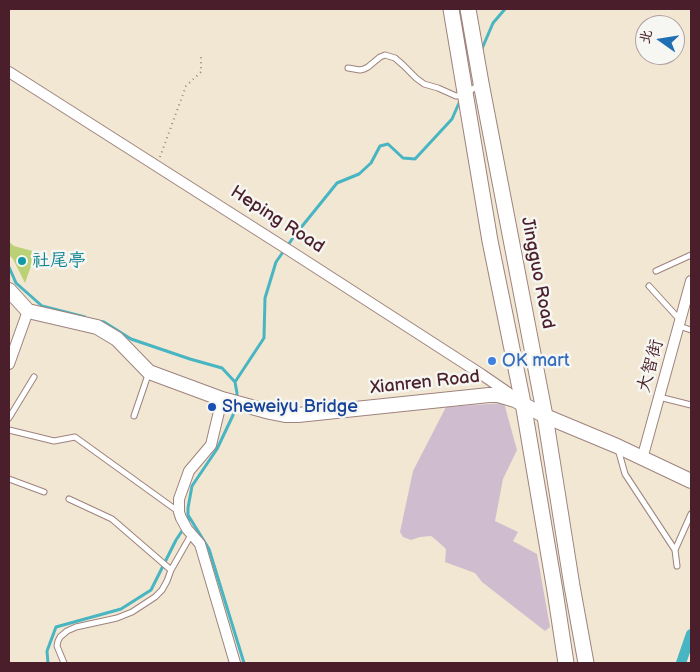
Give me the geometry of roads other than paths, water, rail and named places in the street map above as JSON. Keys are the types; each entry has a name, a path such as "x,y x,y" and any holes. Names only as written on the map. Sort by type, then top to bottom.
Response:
{"main road":[{"path":"451,9 490,241 523,403 566,663"},
{"name":"Jingguo Road","path":"468,9 545,416 586,663"}],"street":[{"name":"Heping Road","path":"9,72 277,242 523,403"},
{"name":"大智街","path":"642,459 691,281"},
{"path":"9,290 28,311 9,364"},
{"name":"Xianren Road","path":"28,311 97,327 117,339 149,372 222,399 284,415 489,395 508,397 523,403 545,416"},
{"path":"222,399 211,445 189,471 179,499 180,515 189,532 200,544 235,663"},
{"path":"545,416 617,446 691,481"}],"lane":[{"path":"348,68 364,69 385,55 395,58 424,84 456,96 465,95 481,83"},
{"path":"656,271 691,255"},
{"path":"649,286 680,323 691,330"},
{"path":"134,416 149,372"},
{"path":"9,418 34,377"},
{"path":"659,397 691,405"},
{"path":"9,430 54,441 75,438 180,515"},
{"path":"617,446 625,474 676,550 678,566"},
{"path":"9,479 44,492"},
{"path":"69,499 112,519 171,570"},
{"path":"676,550 691,514"},
{"path":"64,663 59,655 57,646 60,637 76,627 117,618 149,602 162,590 189,532"}],"waterway":[{"path":"481,51 493,23 505,9"},
{"path":"236,400 235,382 264,338 265,298 276,262 295,235 337,183 359,174 371,163 380,146 388,144 403,158 415,159 452,119 459,103"},
{"path":"9,267 16,283 42,306 85,317"},
{"path":"98,321 104,322 131,339 222,368 235,382"},
{"path":"188,523 188,508 192,486 217,449 236,406"},
{"path":"188,515 209,549 244,663"},
{"path":"48,663 47,651 56,627 121,609 151,590 184,528"},
{"path":"681,663 691,634"}],"place":[{"name":"社尾亭","path":"22,261"},
{"name":"OK mart","path":"492,361"},
{"name":"Sheweiyu Bridge","path":"212,407"}]}
